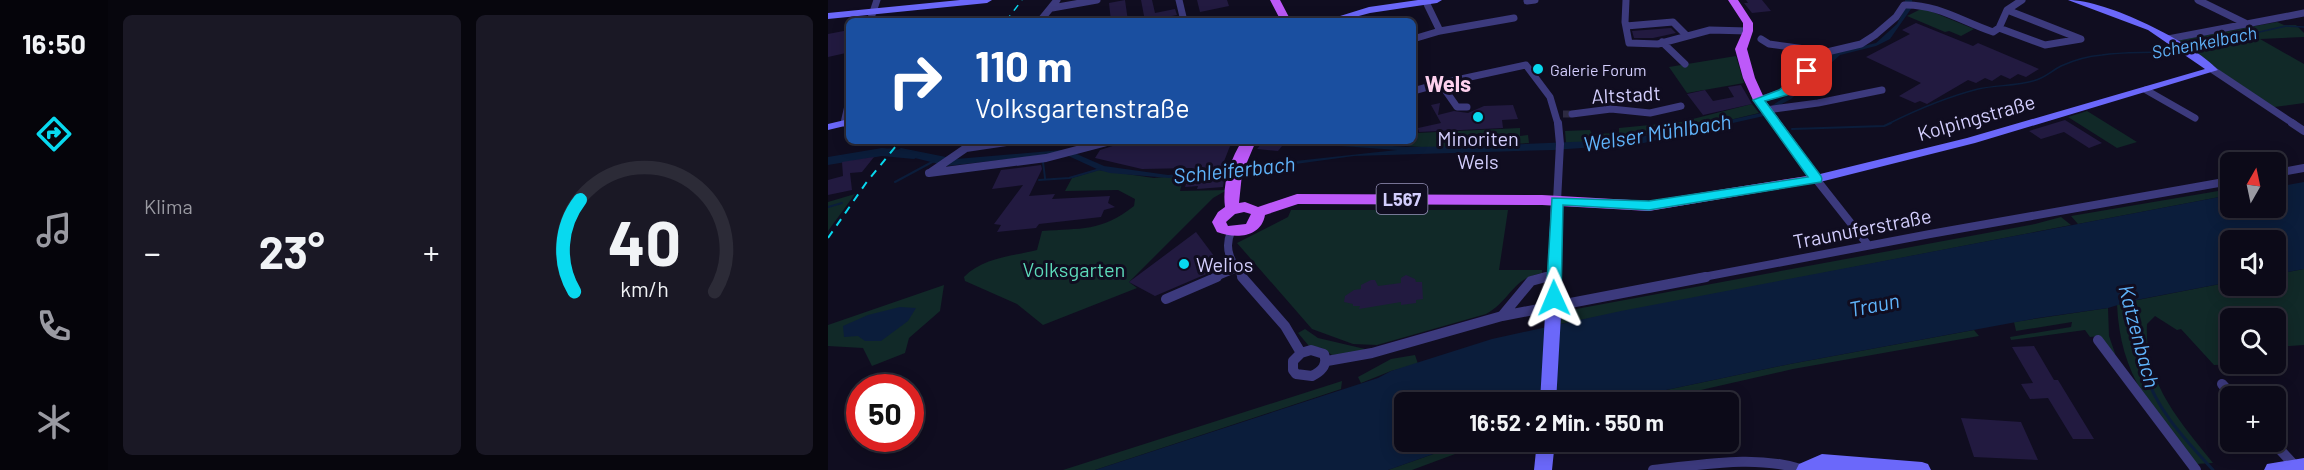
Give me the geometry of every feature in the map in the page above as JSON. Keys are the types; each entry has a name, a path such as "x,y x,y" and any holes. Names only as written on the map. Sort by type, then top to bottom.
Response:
{"main road":[{"path":"828,15 953,0"},
{"path":"873,10 987,0"},
{"path":"1275,0 1284,18"},
{"path":"1340,18 1369,10 1437,0"},
{"path":"1549,392 1557,201 1649,206 1816,179 1766,108 1749,78 1741,49 1748,31 1747,20 1733,0"},
{"path":"2073,0 2136,21 2168,39 2213,70"},
{"name":"Kolpingstraße","path":"1816,179 1971,141 2213,70"},
{"path":"828,126 846,123"},
{"path":"1230,232 1222,229 1219,222 1223,215 1233,209 1231,197 1237,168 1248,144"},
{"name":"L567","path":"1233,209 1245,207 1258,212 1297,199 1557,201"},
{"name":"L567","path":"1230,232 1250,228 1258,220 1258,212"},
{"path":"1805,470 1822,462 1922,470"},
{"path":"2273,470 2300,467"}],"street":[{"path":"1043,18 1057,0"},
{"path":"1051,9 1097,0"},
{"path":"1179,0 1183,18"},
{"path":"1527,1 1535,0"},
{"path":"1626,0 1624,16 1629,43 1636,45 1724,29 1748,31"},
{"path":"1935,7 1944,0"},
{"path":"1996,30 2007,10 2022,0"},
{"path":"2198,0 2247,24"},
{"path":"1426,1 1440,31"},
{"path":"1761,39 1769,44 1827,52 1861,44 1875,36 1896,17 1904,5 1916,4 1935,7 1976,27 1996,30 2044,45 2081,39 2007,10"},
{"path":"1051,9 1051,18"},
{"path":"2168,39 2304,13"},
{"path":"1416,38 1440,31 1514,18"},
{"path":"1626,26 1673,22 1686,35"},
{"path":"1662,42 1685,64"},
{"path":"1766,108 1827,52"},
{"path":"1416,90 1526,65 1564,114 1557,201"},
{"path":"2213,70 2304,130"},
{"path":"1442,84 1457,107 1467,107"},
{"path":"1766,108 1882,90"},
{"path":"2146,90 2195,118"},
{"name":"Altstadt","path":"1564,114 1611,109 1650,112 1682,106"},
{"path":"968,144 929,173 1061,155 1102,144"},
{"path":"2286,171 2304,168"},
{"path":"1816,179 1868,245"},
{"name":"Traunuferstraße","path":"1327,361 1372,353 1502,316 1868,245 2220,183"},
{"path":"1230,232 1227,248 1237,268 1285,325 1299,345 1301,353"},
{"path":"1166,299 1237,268"},
{"path":"1502,316 1531,281 1553,275"},
{"path":"2098,340 2196,470"},
{"path":"1316,350 1324,354 1327,361 1318,373 1300,376 1296,374 1292,366 1301,353 1316,350"},
{"path":"2284,452 2300,467"},
{"path":"1653,470 1772,461 1794,465 1805,470"}],"green space":[{"path":"1923,8 1974,29 1961,36 1949,31 1945,32 1907,16"},
{"path":"2277,22 2284,25 2296,25 2304,33 2304,37 2260,39 2304,64 2304,103 2274,107 2175,41"},
{"path":"1736,56 1744,83 1687,93 1669,67"},
{"path":"1752,104 1759,113 1663,132 1566,143 1565,131 1590,130 1592,134 1619,133 1619,128 1681,122"},
{"path":"2087,111 2137,142 2117,148 2068,117"},
{"path":"1520,128 1520,136 1528,135 1529,143 1437,148 1374,144 1416,144 1416,133"},
{"name":"Volksgarten","path":"1099,170 1154,178 1184,175 1180,191 1227,190 1213,198 1129,282 1137,288 1043,325 1017,304 965,281 964,277 971,271 989,262 1037,250 1042,231 1080,229 1101,225 1134,206 1135,199 1118,190 1065,191 1072,178"},
{"path":"2220,191 2220,197 2078,224 2071,216"},
{"path":"855,194 828,231 828,202"},
{"path":"1291,210 1508,210 1499,270 1542,270 1542,273 1518,284 1486,314 1377,345 1353,344 1312,329 1237,243 1288,217"},
{"path":"2061,217 2071,225 1560,324 1560,312 2035,224"},
{"path":"2304,269 2304,345 2286,346 2286,308 2220,308 2220,365 2214,365 2181,329 2177,330 2155,316 2147,324 2151,365 2166,400 2213,463 2195,464 2141,391 2125,352 2119,330 2117,304 2220,284 2220,296 2286,296 2286,272"},
{"path":"944,285 940,311 909,338 905,353 872,366 863,348 828,346 828,325"},
{"path":"2108,308 2109,336 2119,365 2100,336 2090,337 2085,330 2011,340 2010,337 2071,327 2072,322 2016,331 2014,322"},
{"path":"1305,329 1318,338 1365,349 1365,352 1332,355 1322,348 1309,346 1298,333"},
{"path":"1974,330 1979,336 1793,369 1692,392 1657,392 1790,364"},
{"path":"1415,355 1418,364 1391,371 1361,383 1358,377 1391,359"},
{"path":"1342,381 1341,389 1095,470 1063,470"},
{"path":"1439,452 1460,452 1412,470 1388,470"}],"water":[{"name":"Schleiferbach","path":"1905,0 1912,0 1913,6 1890,39 1876,46 1840,55 1791,99 1764,116 1639,144 1553,150 1354,156 1169,178 1110,173 1062,153 947,166 899,154 850,159 828,164 828,159 892,148 889,155 901,148 956,159 1062,150 1104,166 1168,175 1397,150 1324,144 1408,147 1619,140 1708,125 1761,113 1785,97 1833,53 1876,43 1897,24 1905,8"},
{"name":"Traun","path":"2304,182 2304,269 2286,272 2286,230 2220,230 2220,284 2131,301 2108,308 2038,318 1790,364 1657,392 1394,392 1394,452 1439,452 1388,470 1095,470 1492,339 1621,311 2220,197 2220,218 2286,218 2286,185"},
{"path":"900,307 916,308 908,321 881,341 865,341 858,336 844,337 843,326 868,315"}],"building":[{"path":"1125,0 1128,18 1111,18 1109,3"},
{"path":"1141,0 1152,0 1155,13 1175,9 1177,15 1161,18 1144,18"},
{"path":"1197,0 1227,0 1229,6 1200,12"},
{"path":"1746,0 1762,0 1771,11 1752,13 1744,3 1748,3"},
{"path":"1916,23 1973,46 1978,43 2039,69 2026,77 2018,74 2010,79 2001,75 1992,81 1985,78 1976,83 1968,80 1927,104 1920,101 1915,103 1899,96 1921,83 1866,57 1910,34 1902,30"},
{"path":"1671,28 1676,33 1653,38 1634,38 1632,31"},
{"path":"846,31 846,53 828,57 828,34"},
{"path":"1741,85 1752,104 1703,115 1687,94 1705,90 1713,101 1734,97 1728,87"},
{"name":"Minoriten Wels","path":"1440,103 1438,115 1454,111 1468,113 1484,106 1513,105 1518,119 1502,120 1503,128 1419,132 1418,128 1441,123 1431,105"},
{"path":"2065,120 2102,143 2089,148 2064,132 2041,139 2029,131"},
{"path":"1119,144 1231,144 1219,174 1225,173 1223,187 1197,189 1198,186 1185,187 1191,168 1142,169 1095,158 1100,150"},
{"path":"1261,144 1284,144 1278,151 1257,149"},
{"path":"874,157 862,172 850,173 852,190 828,195 828,180 843,176 842,162"},
{"path":"1041,165 1042,169 1029,196 1055,194 1052,199 1110,196 1108,203 1115,207 1104,210 1101,217 1039,224 1036,228 997,232 1001,225 994,224 1023,185 992,189 1001,170"},
{"name":"Welios","path":"1196,232 1214,256 1211,257 1218,269 1155,296 1129,282"},
{"path":"1406,275 1415,279 1416,282 1422,282 1423,299 1416,300 1416,303 1401,305 1401,302 1359,309 1360,306 1344,302 1345,296 1354,290 1361,289 1361,285 1371,280 1375,280 1378,286 1401,283 1401,278"},
{"path":"2034,346 2094,439 2073,439 2048,398 2030,399 2021,384 2033,383 2012,347"},
{"path":"1961,418 2021,422 2038,460 1974,457"}],"waterway":[{"name":"Schenkelbach","path":"2188,48 2286,26 2304,27"},
{"name":"Schenkelbach","path":"1888,124 1955,96 1978,89 2033,81 2061,66 2086,58 2180,50"},
{"name":"Schenkelbach","path":"1792,129 1884,126 1891,123"},
{"name":"Welser Mühlbach","path":"828,161 882,152 914,155"},
{"path":"895,182 934,161"},
{"path":"1043,162 1045,178"},
{"path":"1039,180 1069,178 1100,169"},
{"path":"828,207 842,203"},
{"name":"Katzenbach","path":"2130,299 2140,354 2150,386 2173,424 2213,470"}],"tunnel":[{"path":"1563,114 1572,114"}],"railway":[{"path":"1008,18 1022,0"},
{"path":"828,238 866,183 898,144"}],"place":[{"name":"Galerie Forum","path":"1538,69"},
{"name":"Minoriten Wels","path":"1478,117"},
{"name":"Welios","path":"1184,264"}],"district":[{"name":"Wels","path":"1448,83"}],"route":[{"path":"1554,298 1557,201 1649,206 1816,179 1759,100 1783,92 1807,71"}]}
